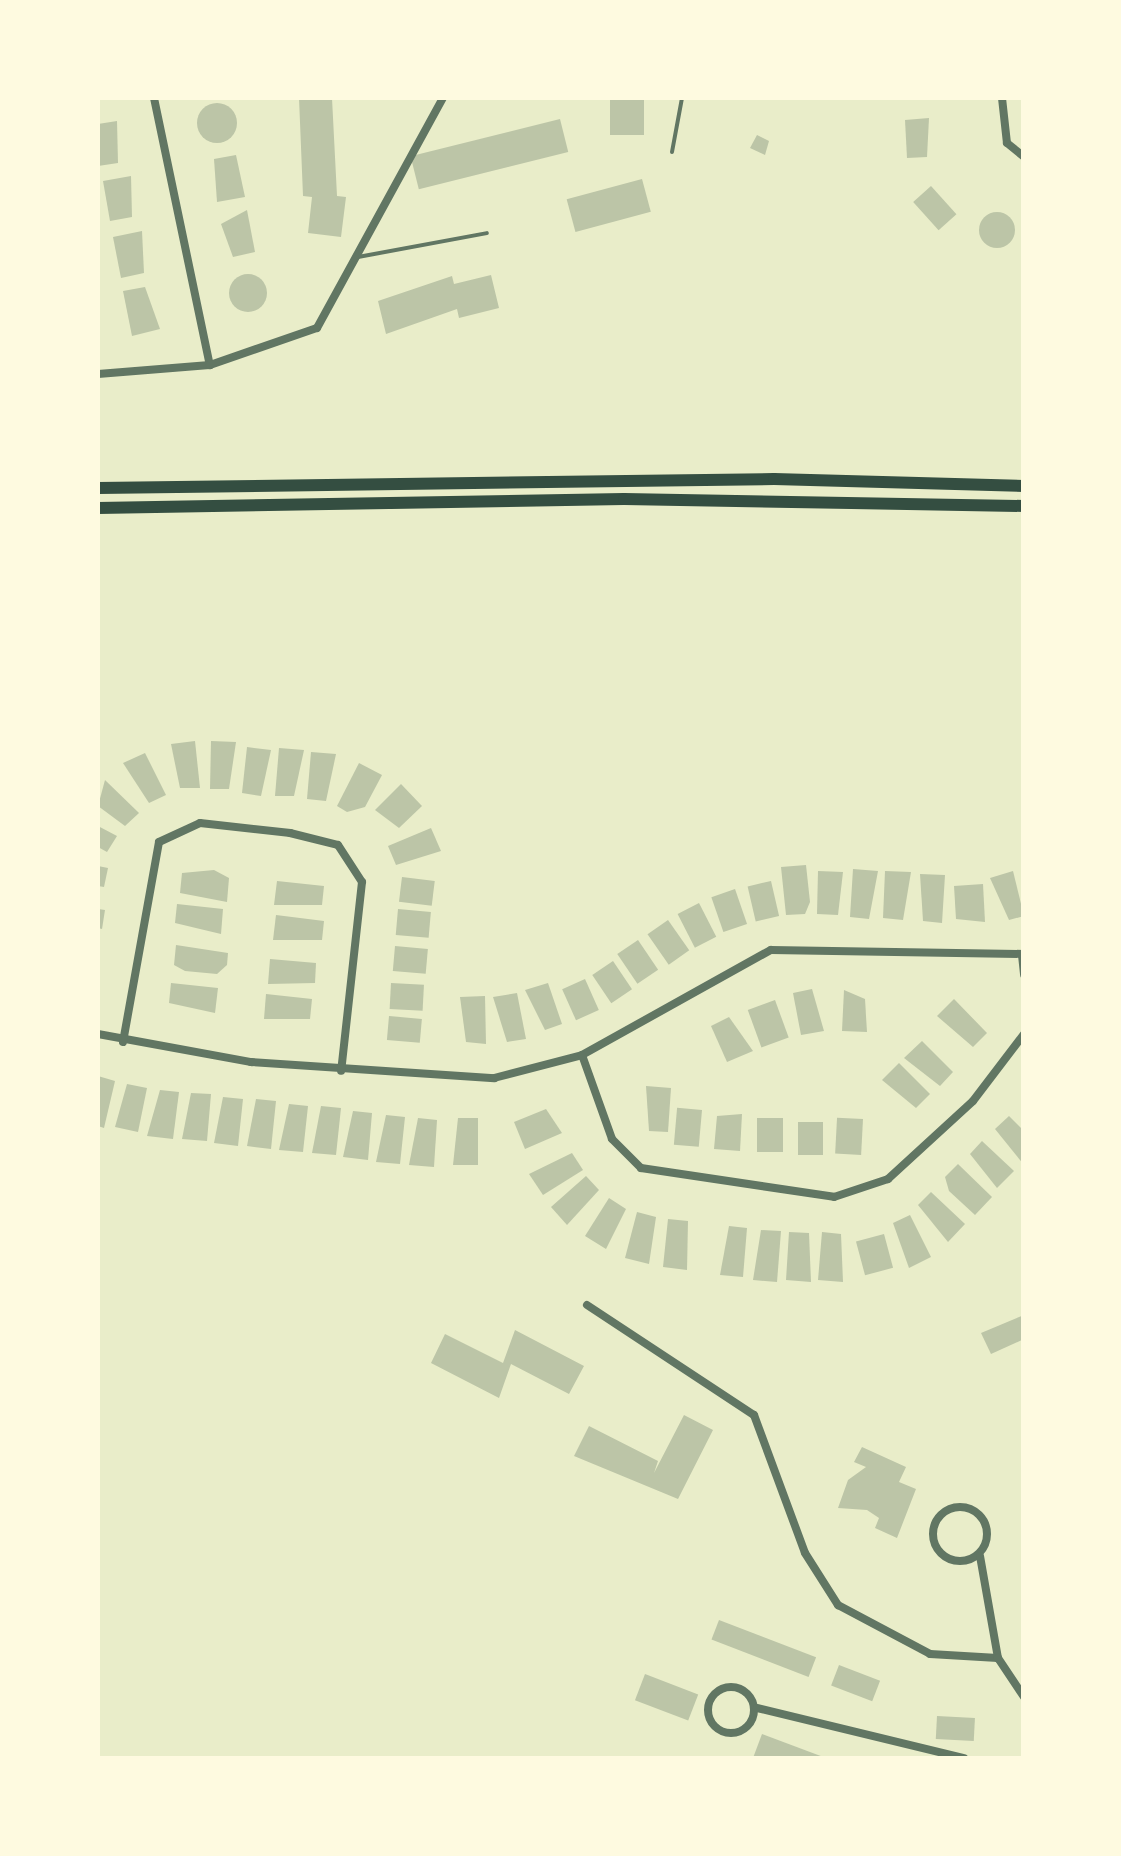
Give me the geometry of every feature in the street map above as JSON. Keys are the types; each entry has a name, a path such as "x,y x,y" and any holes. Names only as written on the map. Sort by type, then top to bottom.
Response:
{"highway":[{"path":"98,488 774,479 1024,486"},
{"path":"98,508 624,499 1024,506"}],"street":[{"path":"154,98 210,365"},
{"path":"98,374 210,365 317,328 443,98"},
{"path":"1002,98 1007,143 1024,158"},
{"path":"124,1042 159,842 200,823 290,833 338,845 362,882 341,1071"},
{"path":"98,1034 124,1042 341,1071 494,1078 582,1055 771,950 1023,954 1024,976"},
{"path":"582,1055 612,1140 641,1168 834,1197 888,1178 972,1100 1024,1034"},
{"path":"587,1305 754,1415 805,1553 838,1604 930,1654 998,1658"},
{"path":"980,1556 936,1550 934,1531 948,1509 984,1520 980,1556 998,1658 1024,1697"},
{"path":"757,1708 730,1736 711,1729 714,1703 730,1684 757,1708 964,1758"}],"lane":[{"path":"672,152 682,98"},
{"path":"358,257 486,233"}],"building":[{"path":"299,98 332,98 337,196 346,197 341,237 308,233 312,197 303,196"},
{"path":"610,98 644,98 644,135 610,135"},
{"path":"217,103 231,109 237,123 231,137 217,143 203,137 197,123 203,109"},
{"path":"929,118 927,157 907,158 905,120"},
{"path":"560,119 568,152 419,189 411,156"},
{"path":"117,121 118,163 98,166 98,124"},
{"path":"757,135 769,141 765,155 750,148"},
{"path":"236,155 245,197 217,202 214,159"},
{"path":"131,176 132,217 110,221 103,181"},
{"path":"642,179 651,212 575,232 567,199"},
{"path":"931,186 956,214 939,230 913,202"},
{"path":"247,210 255,252 233,257 221,224"},
{"path":"997,212 1010,217 1015,230 1010,243 997,248 984,243 979,230 984,217"},
{"path":"142,231 144,273 121,278 113,237"},
{"path":"248,274 261,280 267,293 261,306 248,312 235,306 229,293 235,280"},
{"path":"491,275 499,308 459,318 457,309 386,334 378,301 452,276 454,284"},
{"path":"145,287 160,329 132,336 123,291"},
{"path":"195,741 200,788 180,788 171,744"},
{"path":"211,741 236,742 229,789 210,789"},
{"path":"247,747 271,750 261,796 242,793"},
{"path":"279,748 304,750 294,796 275,796"},
{"path":"311,752 336,754 326,801 307,799"},
{"path":"145,753 166,795 149,803 123,763"},
{"path":"359,763 382,775 365,807 347,812 337,806"},
{"path":"105,780 139,813 125,826 98,806"},
{"path":"401,784 422,806 399,828 375,810"},
{"path":"98,826 117,836 107,852 98,847"},
{"path":"431,828 441,851 396,865 388,846"},
{"path":"806,865 810,902 805,914 786,915 781,867"},
{"path":"98,866 108,868 104,887 98,886"},
{"path":"853,869 878,871 869,919 850,917"},
{"path":"214,870 229,878 227,902 180,893 182,873"},
{"path":"818,871 843,872 838,915 817,914"},
{"path":"885,871 911,872 903,920 883,918"},
{"path":"1013,871 1024,916 1009,920 990,878"},
{"path":"920,874 945,875 942,923 923,921"},
{"path":"402,877 435,881 432,906 399,902"},
{"path":"277,881 324,886 322,905 274,905"},
{"path":"771,881 779,916 756,921 748,886"},
{"path":"983,884 985,922 956,919 954,886"},
{"path":"735,889 747,924 723,932 711,897"},
{"path":"699,903 716,937 695,948 678,914"},
{"path":"177,904 223,909 221,934 175,923"},
{"path":"98,909 105,910 102,929 98,928"},
{"path":"398,909 431,912 429,938 396,935"},
{"path":"276,915 324,921 322,940 273,940"},
{"path":"668,920 689,950 669,965 648,934"},
{"path":"638,940 658,970 637,984 617,954"},
{"path":"176,945 228,953 227,965 217,974 185,971 174,965"},
{"path":"395,946 428,949 426,974 393,971"},
{"path":"270,959 316,963 315,983 268,984"},
{"path":"613,961 632,989 611,1003 592,975"},
{"path":"585,979 599,1010 576,1020 562,989"},
{"path":"171,983 218,988 215,1013 169,1003"},
{"path":"391,983 424,985 423,1011 390,1009"},
{"path":"548,983 562,1024 545,1030 525,990"},
{"path":"812,989 824,1031 801,1035 793,993"},
{"path":"844,990 865,999 867,1032 842,1031"},
{"path":"517,993 526,1039 507,1042 493,997"},
{"path":"266,994 312,999 310,1019 264,1019"},
{"path":"485,996 486,1044 466,1042 460,997"},
{"path":"954,999 987,1033 973,1047 937,1016"},
{"path":"775,1000 789,1038 761,1048 748,1010"},
{"path":"389,1016 422,1019 420,1043 387,1040"},
{"path":"729,1017 753,1051 727,1062 711,1026"},
{"path":"922,1041 953,1072 940,1086 904,1058"},
{"path":"899,1063 930,1094 916,1108 882,1080"},
{"path":"98,1076 115,1081 104,1128 98,1126"},
{"path":"127,1084 147,1088 138,1132 115,1127"},
{"path":"646,1086 671,1088 668,1132 649,1131"},
{"path":"160,1090 179,1092 173,1139 147,1136"},
{"path":"191,1093 211,1094 207,1141 182,1139"},
{"path":"223,1097 243,1099 238,1146 214,1143"},
{"path":"256,1099 276,1101 271,1149 247,1146"},
{"path":"289,1104 308,1106 303,1152 279,1150"},
{"path":"321,1106 341,1108 336,1155 312,1153"},
{"path":"677,1108 702,1110 699,1147 674,1145"},
{"path":"546,1109 562,1133 525,1149 514,1122"},
{"path":"353,1111 372,1113 368,1160 343,1157"},
{"path":"742,1114 740,1151 714,1149 717,1116"},
{"path":"386,1115 405,1117 400,1164 376,1162"},
{"path":"1009,1116 1024,1131 1024,1165 995,1129"},
{"path":"418,1118 437,1120 434,1167 409,1165"},
{"path":"458,1118 478,1118 478,1165 453,1165"},
{"path":"757,1118 783,1118 783,1152 757,1152"},
{"path":"837,1118 863,1119 861,1155 835,1154"},
{"path":"798,1122 823,1122 823,1155 798,1155"},
{"path":"982,1141 1014,1171 997,1188 970,1154"},
{"path":"572,1153 583,1170 543,1195 529,1174"},
{"path":"958,1164 992,1197 975,1215 949,1191 945,1177"},
{"path":"586,1176 599,1190 567,1225 551,1207"},
{"path":"931,1192 965,1224 948,1242 918,1205"},
{"path":"609,1198 626,1209 606,1249 585,1236"},
{"path":"637,1212 656,1217 649,1264 625,1258"},
{"path":"910,1215 931,1257 909,1268 893,1223"},
{"path":"668,1219 688,1221 687,1270 663,1267"},
{"path":"729,1226 747,1228 743,1277 720,1275"},
{"path":"761,1230 781,1231 777,1282 753,1280"},
{"path":"789,1232 809,1233 811,1282 786,1280"},
{"path":"822,1232 841,1234 843,1282 818,1280"},
{"path":"884,1234 893,1268 865,1275 856,1242"},
{"path":"1024,1315 1024,1339 991,1354 981,1333"},
{"path":"515,1330 584,1366 569,1394 511,1364 499,1398 431,1363 445,1334 503,1363"},
{"path":"684,1415 713,1430 678,1499 574,1456 589,1426 658,1461 654,1473"},
{"path":"862,1447 906,1467 899,1482 916,1489 897,1538 875,1528 879,1518 867,1510 838,1508 848,1480 866,1467 854,1462"},
{"path":"719,1620 816,1657 809,1677 711,1640"},
{"path":"839,1665 880,1681 872,1701 831,1686"},
{"path":"645,1674 698,1694 688,1721 635,1700"},
{"path":"937,1716 975,1718 974,1741 936,1739"},
{"path":"762,1734 826,1758 753,1758"}]}
